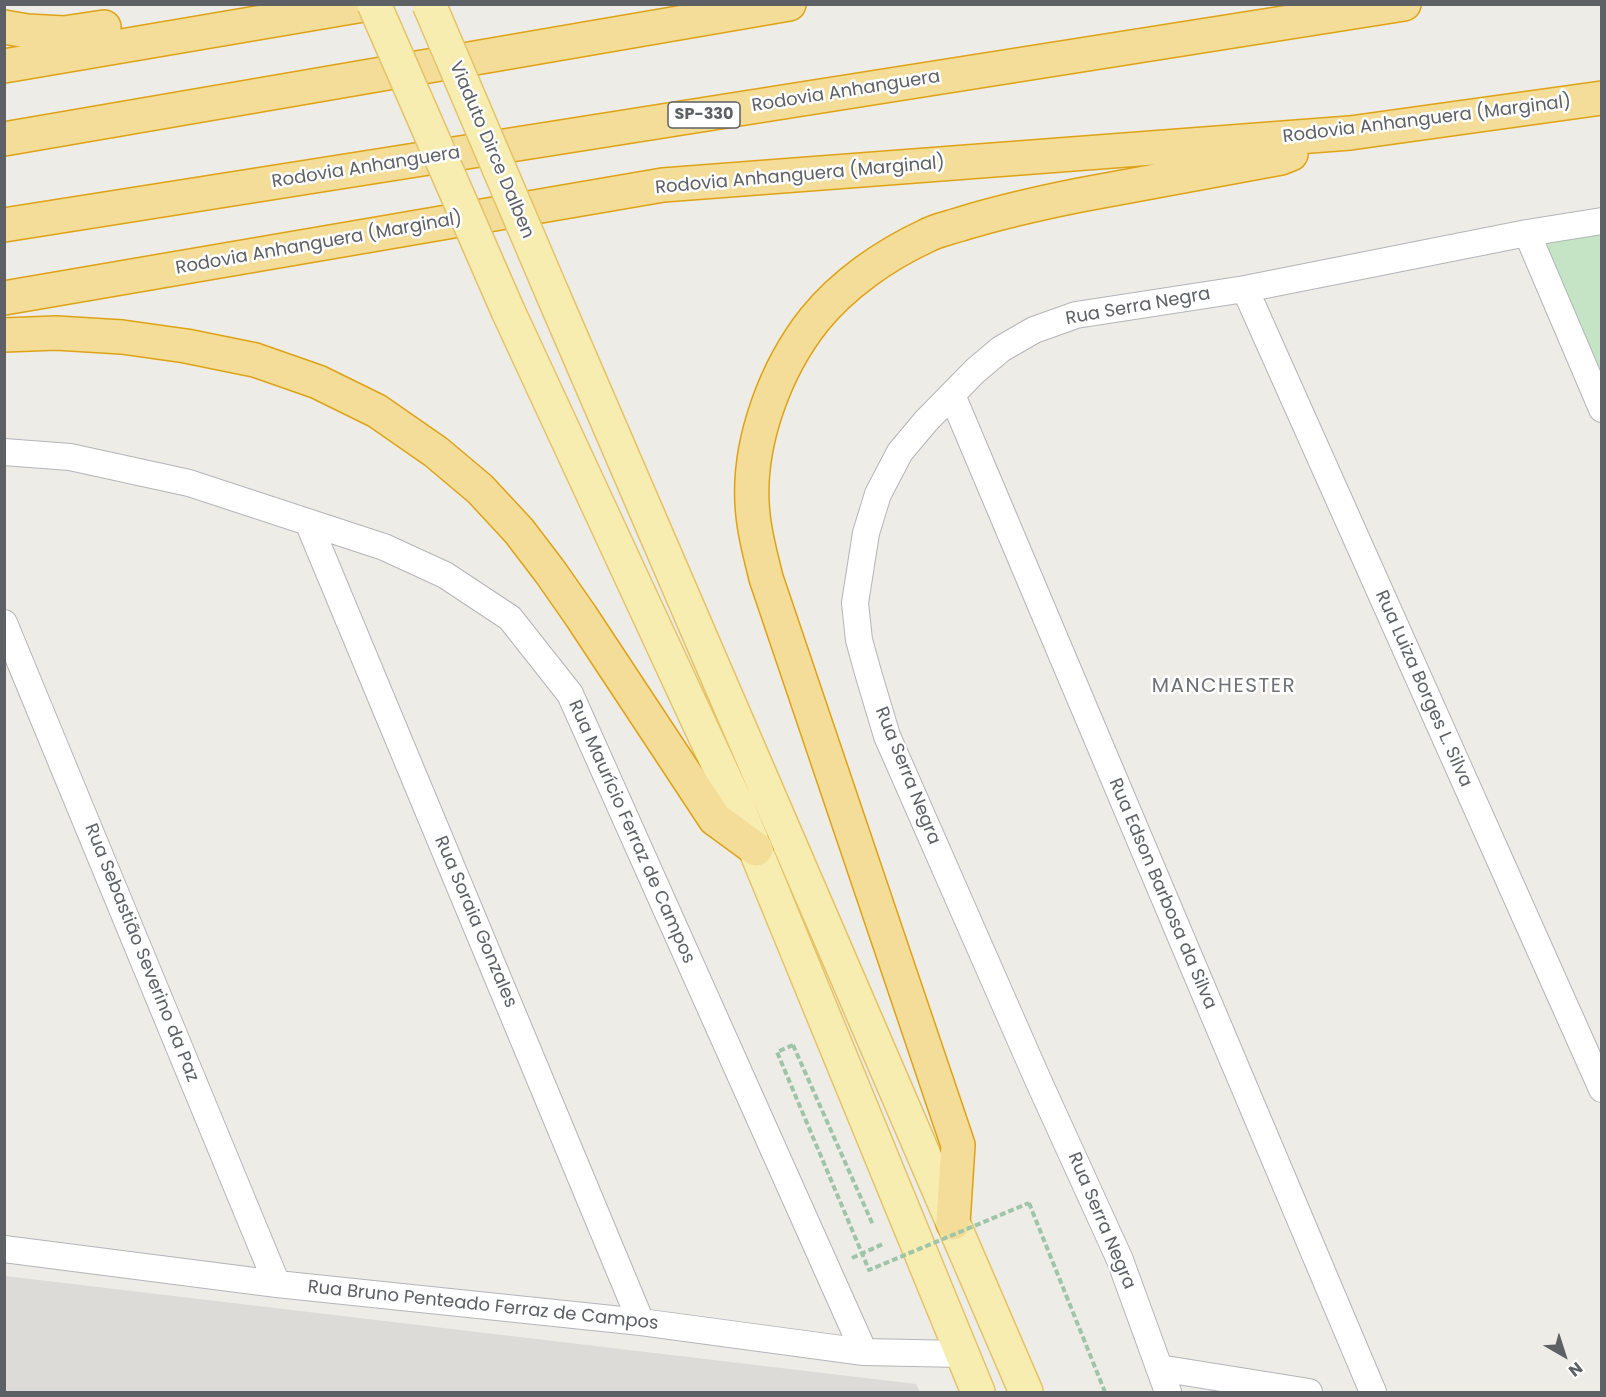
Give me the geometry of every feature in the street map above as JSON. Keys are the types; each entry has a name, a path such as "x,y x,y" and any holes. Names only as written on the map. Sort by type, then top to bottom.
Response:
{"highway":[{"path":"4,66 369,4"},
{"path":"4,139 789,4"},
{"name":"Rodovia Anhanguera","path":"4,225 1404,4"},
{"path":"4,27 64,33 223,8 277,19"},
{"name":"Rodovia Anhanguera (Marginal)","path":"4,298 663,185 1350,133 1600,98"},
{"path":"953,1222 958,1145 766,578 752,501 755,457 761,424 777,383 794,349 815,319 845,288 884,259 928,235 1035,204 1281,158 1350,133"},
{"path":"4,335 56,333 122,337 186,346 255,360 328,387 376,411 419,440 480,489 519,531 581,616 715,819 756,849"}],"main road":[{"path":"374,4 508,311 756,849 978,1392"},
{"name":"Viaduto Dirce Dalben","path":"429,4 1026,1392"}],"street":[{"name":"Rua Serra Negra","path":"1167,1392 1120,1260 887,736 868,676 855,603 866,533 878,494 900,452 926,421 975,371 1001,349 1034,330 1076,315 1245,290 1527,233 1602,221"},
{"path":"1527,233 1602,410"},
{"name":"Rua Luiza Borges L. Silva","path":"1245,290 1602,1089"},
{"name":"Rua Edson Barbosa da Silva","path":"952,395 1372,1392"},
{"name":"Rua Maurício Ferraz de Campos","path":"4,452 70,457 189,483 309,522 384,548 445,575 510,618 570,694 864,1352"},
{"name":"Rua Soraia Gonzales","path":"309,522 641,1322"},
{"name":"Rua Sebastião Severino da Paz","path":"4,623 277,1284"},
{"name":"Rua Bruno Penteado Ferraz de Campos","path":"4,1249 277,1284 641,1322 864,1352 962,1354"},
{"path":"1159,1368 1309,1392"}],"path":[{"path":"877,1234 793,1045 777,1052 869,1270 1029,1203 1106,1392"},
{"path":"827,1270 912,1231"}],"shaded area":[{"path":"5,1276 916,1384 920,1392 5,1392"}],"green space":[{"path":"1601,228 1601,382 1539,242"}],"district":[{"name":"MANCHESTER","path":"1224,687"}]}
